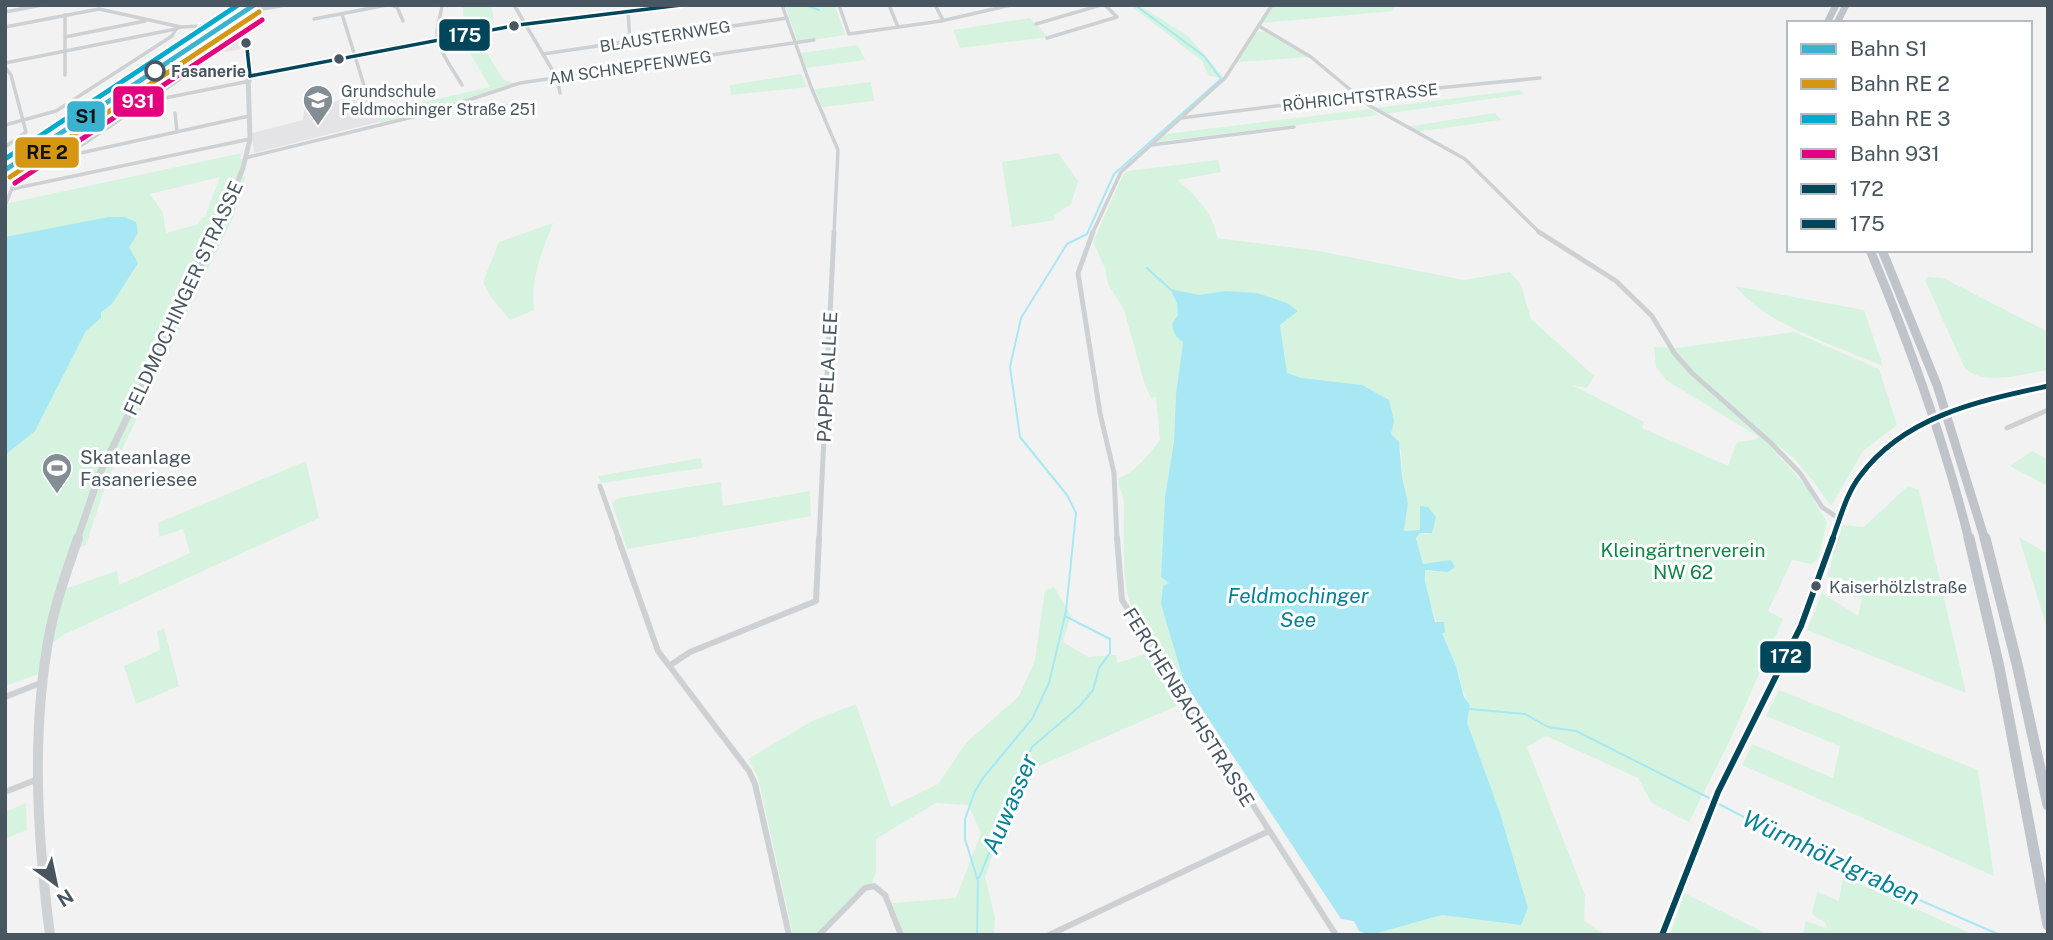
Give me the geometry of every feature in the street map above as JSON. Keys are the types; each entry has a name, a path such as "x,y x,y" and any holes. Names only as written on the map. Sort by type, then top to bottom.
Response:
{"highway":[{"path":"1827,21 1836,5"},
{"path":"1839,21 1846,5"},
{"path":"1871,252 1915,366 1977,568 1998,656 2048,925"},
{"path":"1883,252 1921,344 1964,468 2017,663 2048,805"}],"main road":[{"path":"204,26 246,5"},
{"path":"204,26 241,37"},
{"name":"FELDMOCHINGER STRASSE","path":"50,935 41,864 38,779 43,682 51,629 90,496 226,216 245,158 250,138 250,79 248,42 241,37"}],"street":[{"path":"5,12 42,5"},
{"path":"105,10 111,5"},
{"path":"256,10 286,5"},
{"path":"314,19 389,5 397,7 403,21"},
{"path":"442,5 441,23 437,29 438,40 462,85"},
{"path":"514,5 557,78 560,93"},
{"path":"148,101 354,56 525,24 683,5"},
{"name":"PAPPELALLEE","path":"673,664 690,652 816,601 838,150 811,87 782,5"},
{"path":"839,5 849,34 943,20 1011,5"},
{"path":"889,5 898,27"},
{"path":"935,5 943,20"},
{"path":"1036,24 1103,5 1117,15 1047,38"},
{"name":"FERCHENBACHSTRASSE","path":"1272,5 1260,29 1226,78 1150,145 1116,180 1082,257 1078,274 1100,413 1114,473 1119,592 1127,610 1336,935"},
{"path":"221,32 257,7 256,10"},
{"path":"5,27 105,10 181,28"},
{"path":"241,37 248,32 256,10"},
{"path":"628,12 630,41"},
{"path":"342,14 366,92"},
{"path":"65,15 65,75"},
{"name":"BLAUSTERNWEG","path":"543,54 787,18"},
{"path":"65,37 148,21"},
{"path":"5,147 26,132 11,75 5,65 181,28 204,26"},
{"path":"45,139 193,42 204,26"},
{"path":"5,125 55,111 181,28"},
{"path":"1260,29 1311,57 1356,96 1396,123 1465,159 1542,235 1616,281 1652,316 1675,354 1692,373 1771,443 1800,473 1822,507 1838,518"},
{"name":"AM SCHNEPFENWEG","path":"245,158 429,113 520,83 814,40"},
{"path":"186,75 74,152 76,154 249,116"},
{"name":"RÖHRICHTSTRASSE","path":"1181,118 1356,96 1540,78"},
{"path":"175,113 177,132"},
{"path":"1150,145 1294,127"},
{"path":"12,190 250,138"},
{"path":"5,206 16,178"},
{"path":"1662,935 1711,807 1778,677 1802,623 1829,556 1838,518 1858,478 1878,454 1927,419 1968,404 2048,386"},
{"path":"2007,428 2048,410"},
{"path":"600,486 659,651 664,659 673,664 679,680 752,777 777,872 789,935"},
{"path":"5,697 43,682"},
{"path":"5,792 38,779"},
{"path":"1049,935 1269,831"},
{"path":"819,935 864,888 874,886 885,895 901,935"}],"shaded area":[{"path":"222,32 245,40 247,48 177,60"},
{"name":"Grundschule Feldmochinger Straße 251","path":"364,94 375,102 382,121 254,153 252,133 303,120 304,109"}],"green space":[{"path":"463,5 491,5 494,19 463,25"},
{"path":"785,5 835,5 845,35 798,42"},
{"path":"1130,5 1139,5 1188,36 1224,78 1209,76 1202,61"},
{"path":"1274,5 1394,5 1394,11 1262,23"},
{"path":"1030,18 1048,37 960,48 953,30"},
{"path":"1260,31 1310,57 1238,62 1255,34"},
{"path":"858,45 865,60 806,68 801,53"},
{"path":"483,47 504,80 516,84 380,125 381,114 389,110 490,87 468,50"},
{"path":"801,74 807,87 731,95 730,85"},
{"path":"871,82 874,101 822,107 815,89"},
{"path":"1520,90 1524,94 1385,114 1376,108"},
{"path":"1370,109 1379,115 1156,142 1166,134"},
{"path":"1495,113 1501,120 1416,132 1406,127"},
{"path":"242,153 240,159 245,158 240,177 246,176 234,215 107,481 86,545 78,548 65,589 117,571 119,585 190,553 183,529 159,537 158,523 306,461 319,518 63,635 52,643 47,671 5,686 5,455 35,431 86,331 101,318 101,312 112,304 129,247 125,217 5,237 5,212 9,203","holes":["220,177 205,217 201,218 199,224 166,233 163,213 150,194"]},
{"path":"1058,153 1078,181 1071,204 1054,216 1055,220 1012,227 1002,162"},
{"name":"Kleingärtnerverein NW 62","path":"1218,160 1221,172 1177,180 1203,206 1212,221 1217,238 1319,251 1464,280 1510,272 1521,285 1531,319 1594,376 1587,388 1572,385 1644,422 1642,428 1728,466 1737,442 1759,437 1666,380 1656,367 1654,347 1676,348 1794,332 1879,369 1897,425 1863,451 1831,506 1793,458 1764,439 1812,493 1827,522 1818,559 1811,564 1792,560 1768,611 1783,619 1731,738 1689,822 1652,803 1638,778 1546,736 1527,747 1585,895 1584,921 1605,935 1370,935 1442,915 1521,925 1528,908 1500,813 1467,722 1470,705 1428,595 1425,570 1436,572 1423,564 1416,538 1420,533 1430,535 1420,530 1404,531 1408,503 1402,477 1401,450 1391,434 1391,426 1287,373 1280,324 1183,341 1176,394 1174,441 1165,497 1161,577 1169,583 1161,604 1184,682 1191,694 1146,632 1132,607 1125,574 1124,504 1119,478 1137,467 1160,440 1156,397 1151,398 1145,385 1124,310 1107,282 1106,270 1093,242 1123,175 1128,171"},
{"path":"553,223 535,276 534,310 510,320 491,297 483,282 499,242"},
{"path":"1927,277 1943,278 2048,332 2048,370 1994,378 1983,377 1965,369 1925,280"},
{"path":"1735,286 1864,310 1883,366 1784,324 1750,301"},
{"path":"2032,451 2048,460 2048,486 2010,466"},
{"path":"701,458 702,468 601,483 598,476"},
{"path":"721,482 723,506 810,491 811,516 627,549 612,503 618,498"},
{"path":"1908,486 1919,490 1966,693 1807,630 1822,593 1858,616 1862,599 1832,584 1833,579 1828,576 1841,525 1864,527"},
{"path":"2019,537 2048,554 2048,632"},
{"path":"1054,587 1071,615 1063,642 1088,657 1116,655 1118,663 1150,652 1183,703 1037,767 995,848 985,877 995,917 994,935 904,935 892,903 956,898 981,833 968,805 936,803 876,839 876,872 871,885 819,935 793,935 758,777 748,759 812,721 856,704 891,807 938,784 966,743 1019,696 1035,660 1045,590"},
{"path":"164,628 179,686 136,704 124,666 160,650 157,632"},
{"path":"1779,690 1978,770 1994,876 1742,765 1752,744 1833,778 1840,746 1766,716"},
{"path":"26,803 27,830 5,839 5,812"},
{"path":"1843,876 1974,935 1803,935 1806,921 1828,929 1825,923 1812,914 1817,892 1839,901"},
{"path":"1684,893 1769,935 1670,935"}],"water":[{"path":"109,217 125,217 136,222 138,233 129,247 138,263 112,304 101,312 101,318 86,331 35,431 5,455 5,237"},
{"name":"Feldmochinger See","path":"1170,289 1199,295 1226,291 1257,293 1287,303 1298,311 1280,325 1287,373 1301,378 1362,385 1389,400 1394,421 1391,434 1399,442 1402,477 1408,503 1404,531 1420,530 1420,506 1428,507 1436,517 1432,533 1420,533 1416,538 1423,564 1451,560 1455,567 1448,572 1425,570 1425,581 1435,622 1444,622 1445,632 1442,633 1456,666 1464,697 1470,705 1467,722 1500,813 1528,908 1521,925 1442,915 1370,935 1359,931 1354,921 1341,919 1184,682 1161,604 1163,586 1169,583 1161,577 1165,497 1174,441 1176,394 1183,342 1174,332 1172,324 1178,315 1177,303"}],"waterway":[{"path":"805,5 819,10"},
{"path":"977,935 978,881 965,839 965,819 983,778 1032,719 1049,683 1066,611 1076,513 1067,495 1020,437 1010,367 1021,318 1067,244 1087,234 1114,174 1221,79 1204,56 1135,5"},
{"path":"1147,268 1170,289"},
{"name":"Auwasser","path":"979,878 1032,747 1080,706 1093,690 1099,668 1110,653 1110,639 1065,616"},
{"name":"Würmhölzlgraben","path":"1470,709 1525,714 1548,727 1576,731 1711,799"},
{"name":"Würmhölzlgraben","path":"1719,804 1816,855 2000,935"}],"rail line":[{"name":"S1","path":"5,170 254,5"},
{"name":"931","path":"15,183 262,20"}],"transit line":[{"path":"5,159 238,5"},
{"name":"175","path":"250,76 518,25 681,5"},
{"path":"10,177 259,12"},
{"name":"175","path":"201,26 203,29 246,39 250,76"},
{"name":"172","path":"1662,935 1718,792 1801,626 1846,503 1858,478 1878,454 1897,439 1937,416 1980,401 2048,386"}],"place":[{"name":"Fasanerie","path":"155,71"},
{"name":"Grundschule Feldmochinger Straße 251","path":"318,127"},
{"name":"Skateanlage Fasaneriesee","path":"57,495"},
{"name":"Kaiserhölzlstraße","path":"1816,586"}]}
